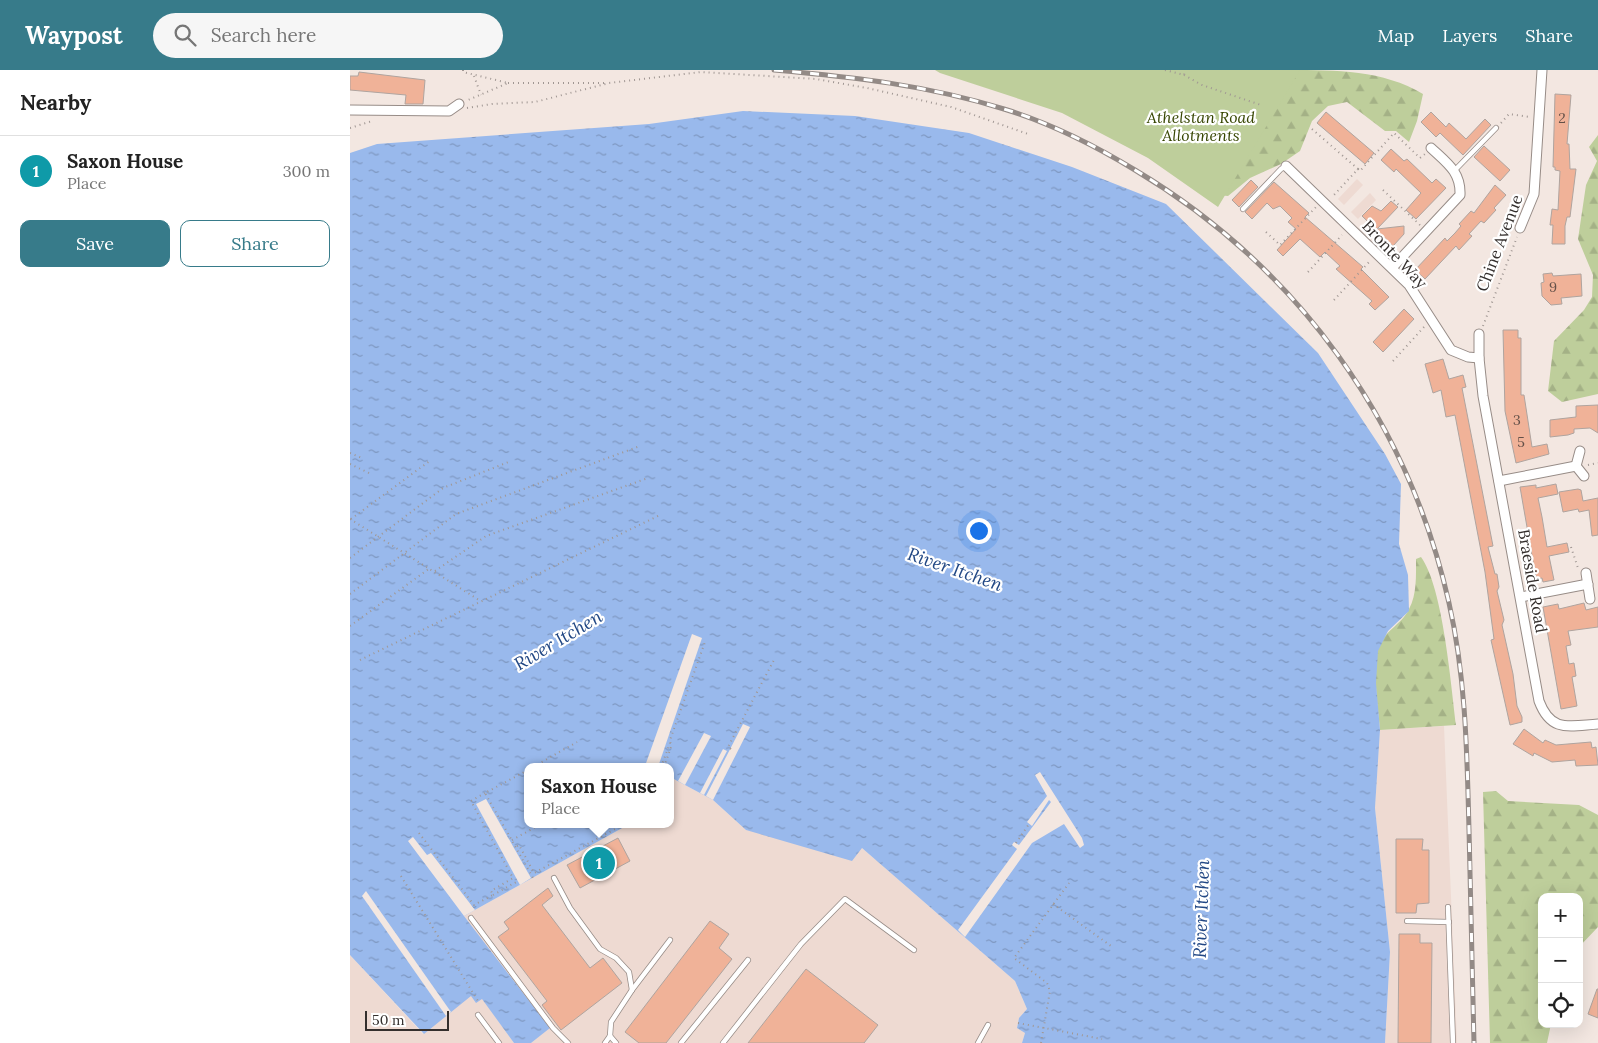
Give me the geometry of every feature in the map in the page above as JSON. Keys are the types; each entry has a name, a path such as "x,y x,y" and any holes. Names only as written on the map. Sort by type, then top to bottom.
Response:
{"street":[{"name":"Chine Avenue","path":"1520,228 1534,194 1542,70"},
{"path":"350,110 449,110 459,104"},
{"path":"1392,268 1460,195 1461,183 1455,170 1431,148"},
{"name":"Bronte Way","path":"1286,166 1409,285 1451,350 1468,357 1479,358"},
{"path":"1479,358 1480,334"},
{"name":"Braeside Road","path":"1479,358 1483,396 1522,597 1539,702 1544,714 1553,724 1565,727 1598,724"},
{"path":"1576,466 1580,451"},
{"path":"1499,481 1576,466"},
{"path":"1576,466 1584,476"},
{"path":"1582,570 1588,584 1590,599"},
{"path":"1522,597 1588,584"}],"lane":[{"path":"1455,170 1496,128"},
{"path":"1243,209 1286,166"},
{"path":"554,878 570,908 600,950 616,958 629,972 632,990"},
{"path":"723,1043 801,944 845,899 914,950"},
{"path":"1448,907 1453,1043"},
{"path":"471,918 548,1020 568,1043"},
{"path":"1406,921 1449,922"},
{"path":"605,1043 610,1036 611,1022 632,990 670,940"},
{"path":"681,1043 748,960"},
{"path":"478,1015 499,1043"},
{"path":"978,1043 988,1024"},
{"path":"610,1036 616,1043"}],"path":[{"path":"463,70 462,72 508,83 609,83 701,72 816,79 867,88 951,107 1028,134"},
{"path":"1165,70 1184,75 1202,85 1261,105"},
{"path":"1184,75 1185,70"},
{"path":"474,75 481,95"},
{"path":"459,104 508,83"},
{"path":"459,104 470,109 492,104 535,102 609,83"},
{"path":"1496,128 1509,114 1539,119"},
{"path":"1312,129 1358,169"},
{"path":"1266,232 1280,244 1358,169 1360,171 1394,134 1420,158 1431,148"},
{"path":"1383,190 1427,232"},
{"path":"1308,272 1350,227"},
{"name":"Chine Avenue","path":"1480,334 1520,228"},
{"path":"1334,300 1377,254"},
{"path":"1393,361 1424,326"},
{"path":"350,594 456,514 640,446"},
{"path":"350,453 362,458"},
{"path":"431,460 350,519 481,600"},
{"path":"350,558 443,488 511,461"},
{"path":"350,464 368,473"},
{"path":"435,571 486,536 648,478"},
{"path":"360,660 660,515"},
{"path":"1571,547 1582,570"},
{"path":"350,626 430,568"},
{"path":"665,763 705,642"},
{"path":"731,749 728,747 775,658"},
{"path":"540,763 577,742"},
{"path":"493,895 491,891 513,878 471,801 524,772"},
{"path":"485,793 533,878"},
{"path":"1016,843 1029,824"},
{"path":"512,840 534,828"},
{"path":"516,846 518,845 534,873 617,828"},
{"path":"419,833 474,905 518,881"},
{"path":"401,876 478,1001"},
{"path":"1041,1043 1050,991 1047,982 1014,958 1069,883"},
{"path":"1053,904 1111,946"},
{"path":"1018,1023 1102,1039"}],"shaded area":[{"path":"1357,179 1363,185 1344,205 1338,199"},
{"path":"1370,193 1376,200 1358,219 1351,212"},
{"path":"1444,726 1457,1043 1385,1043 1390,952 1375,808 1380,730"},
{"path":"674,779 713,800 746,830 862,848 1015,981 1027,1009 1019,1018 1017,1027 1025,1033 1022,1043 531,1043 549,1028 464,916 622,828 674,828"},
{"path":"350,955 423,1034 471,995 482,998 514,1043 350,1043"}],"green space":[{"name":"Athelstan Road Allotments","path":"935,70 1300,70 1218,207 1148,158 1062,113"},
{"path":"1289,70 1359,73 1392,80 1423,94 1417,121 1409,142 1396,131 1385,131 1347,102 1328,106 1312,121 1300,151 1281,164 1250,178 1228,196 1217,195"},
{"path":"1598,135 1598,394 1562,402 1548,391 1554,341 1584,310 1592,297 1593,275 1578,239 1586,185 1597,161 1589,147"},
{"path":"1421,557 1429,571 1435,590 1445,637 1456,725 1380,730 1376,681 1377,652 1383,639 1402,620 1412,603 1416,585 1416,559"},
{"path":"1496,791 1508,801 1579,805 1598,815 1598,927 1583,943 1583,893 1538,893 1538,1028 1550,1028 1547,1043 1490,1043 1483,792"}],"water":[{"name":"River Itchen","path":"743,111 855,116 969,133 1072,167 1166,204 1318,353 1385,454 1401,484 1399,544 1408,575 1409,611 1388,631 1378,651 1376,683 1380,730 1375,808 1390,952 1385,1043 1022,1043 1025,1033 1017,1028 1019,1018 1027,1009 1015,981 862,848 852,861 746,830 713,800 674,779 674,763 524,763 524,828 622,828 464,916 550,1028 531,1043 514,1043 482,999 476,1003 471,996 424,1034 350,955 350,153 377,144 649,124"}],"pier":[{"path":"692,634 702,638 659,763 646,763"},
{"path":"743,724 750,727 713,800 706,796"},
{"path":"704,733 711,736 685,785 678,781"},
{"path":"723,749 727,751 704,795 700,793"},
{"path":"1040,772 1082,838 1084,845 1080,848 1064,824 1032,843 965,937 958,930 1017,849 1012,845 1014,842 1019,845 1051,802 1049,800 1032,826 1027,822 1047,796 1035,775"},
{"path":"486,799 531,878 520,885 476,804"},
{"path":"413,837 427,855 431,853 475,910 464,916 408,841"},
{"path":"366,891 451,1012 446,1016 362,896"}],"building":[{"path":"359,72 425,80 423,104 405,104 406,95 350,90 350,76 358,76"},
{"path":"1555,94 1571,95 1567,144 1569,144 1570,169 1576,169 1570,217 1567,217 1565,226 1565,244 1552,244 1553,225 1550,225 1552,209 1558,210 1560,171 1555,170 1555,167 1553,167"},
{"path":"1326,112 1374,153 1365,164 1317,123"},
{"path":"1431,112 1446,127 1449,123 1466,139 1485,119 1491,125 1463,155 1440,133 1436,137 1421,122"},
{"path":"1484,146 1510,170 1500,181 1474,157"},
{"path":"1391,149 1404,161 1407,159 1432,183 1436,179 1446,188 1416,219 1406,210 1421,193 1396,169 1394,172 1381,160"},
{"path":"1251,180 1258,187 1239,207 1232,200"},
{"path":"1274,182 1309,213 1305,217 1363,267 1361,269 1389,297 1375,310 1369,304 1372,301 1336,269 1340,266 1325,252 1320,257 1300,239 1283,256 1277,250 1296,229 1288,222 1292,218 1280,206 1273,209 1267,203 1252,219 1245,212"},
{"path":"1495,185 1506,195 1494,208 1496,210 1484,223 1481,221 1469,234 1472,236 1459,250 1456,246 1425,279 1415,270 1445,238 1447,241 1455,233 1461,226 1459,224 1471,211 1474,213"},
{"path":"1391,201 1398,207 1377,229 1404,226 1404,234 1393,246 1362,216 1372,206 1381,211"},
{"path":"1552,273 1553,276 1581,274 1582,296 1561,298 1562,304 1551,305 1542,296 1541,283 1544,282 1543,274"},
{"path":"1404,309 1414,319 1383,352 1373,342"},
{"path":"1503,330 1518,330 1518,338 1521,338 1521,395 1524,395 1532,447 1547,444 1549,454 1516,463 1505,411"},
{"path":"1443,359 1449,379 1463,375 1466,387 1462,388 1493,546 1488,547 1495,574 1497,574 1499,587 1497,591 1504,620 1502,625 1513,674 1517,706 1522,717 1522,722 1510,725 1491,640 1494,639 1485,572 1455,415 1446,417 1441,390 1433,393 1425,364"},
{"path":"1598,405 1598,433 1590,428 1574,429 1574,433 1568,435 1550,437 1550,420 1576,417 1576,406"},
{"path":"1556,484 1558,494 1538,498 1547,547 1567,543 1569,552 1549,556 1554,580 1543,582 1542,578 1537,579 1535,573 1520,487 1536,485 1536,488"},
{"path":"1581,490 1583,501 1598,498 1598,535 1592,536 1589,510 1579,512 1578,509 1563,512 1559,492"},
{"path":"1584,603 1586,610 1598,607 1598,627 1568,631 1571,645 1566,646 1569,664 1574,663 1576,676 1572,677 1577,706 1561,709 1543,607 1558,604 1559,609"},
{"path":"1524,729 1543,743 1545,740 1556,745 1591,742 1592,748 1596,747 1598,765 1576,766 1575,760 1552,762 1534,753 1533,756 1513,744"},
{"path":"618,838 630,861 580,888 567,865"},
{"path":"1396,839 1423,839 1422,850 1429,850 1429,903 1417,904 1416,913 1396,913"},
{"path":"548,888 553,896 542,905 590,968 603,958 622,983 561,1030 542,1005 547,1001 498,937 509,929 504,922"},
{"path":"710,921 729,934 719,948 732,959 666,1043 639,1043 625,1032"},
{"path":"1399,934 1420,934 1420,943 1432,943 1431,1043 1398,1043"},
{"path":"806,969 878,1025 864,1043 748,1043"},
{"path":"1598,989 1598,1018 1588,1014"}],"railway":[{"path":"774,70 890,83 946,94 1004,109 1055,128 1088,143 1135,170 1193,209 1246,252 1294,301 1337,354 1374,411 1405,472 1430,536 1455,631 1466,745 1474,1043"}],"place":[{"name":"Saxon House","path":"599,863"}]}
